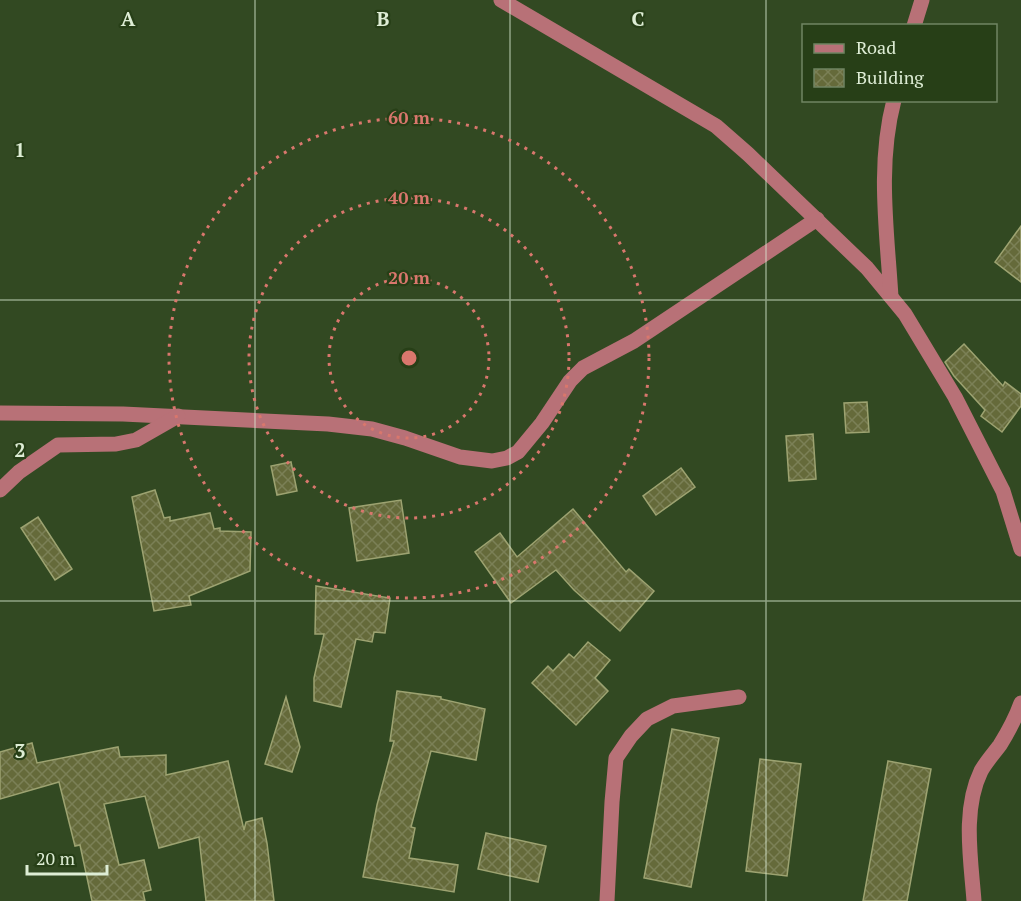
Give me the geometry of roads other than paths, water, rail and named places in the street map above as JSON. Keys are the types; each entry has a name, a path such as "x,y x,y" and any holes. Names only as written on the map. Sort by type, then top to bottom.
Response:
{"street":[{"path":"501,0 716,126 867,268 904,314 983,450 1003,491 1021,549"},
{"path":"915,24 922,0"},
{"path":"891,297 883,178 887,127 893,102"},
{"path":"0,413 178,416 350,427 372,429 405,438 460,457 492,461 507,458 518,452 524,445 570,381 583,368 634,341 817,219"},
{"path":"0,490 19,471 58,445 116,444 136,440 178,416"},
{"path":"607,901 616,758 648,719 673,706 739,698"},
{"path":"974,901 970,830 973,796 981,771 1002,742 1021,703"}]}
